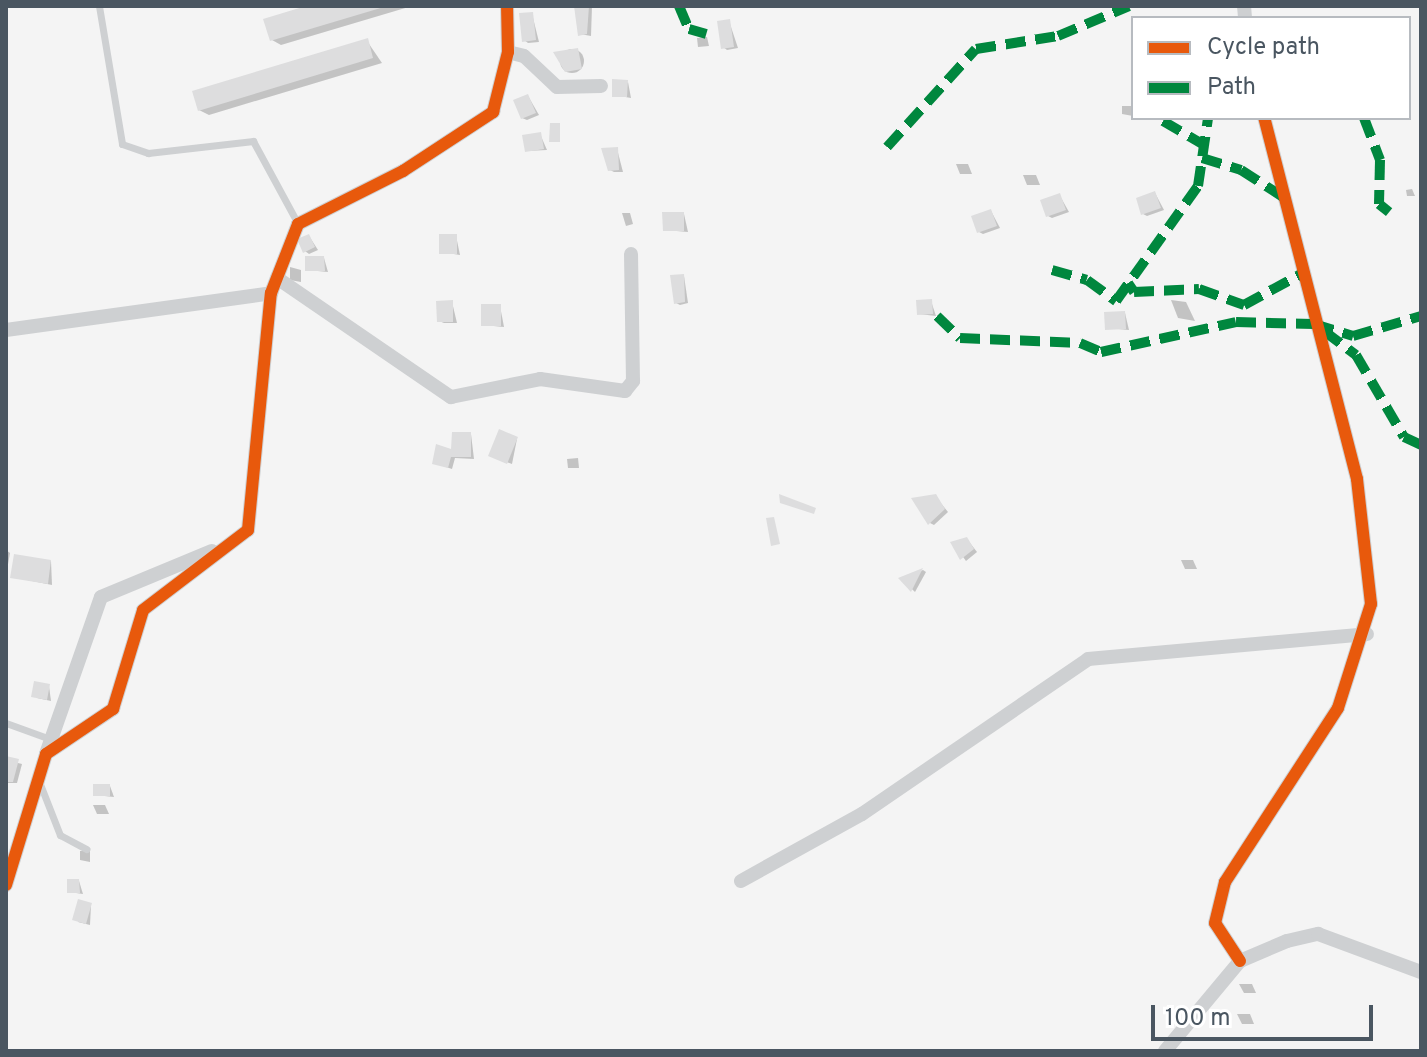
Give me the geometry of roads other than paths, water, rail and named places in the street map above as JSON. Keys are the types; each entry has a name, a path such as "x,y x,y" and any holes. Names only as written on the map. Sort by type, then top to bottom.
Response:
{"street":[{"path":"46,754 106,718 143,610 162,589 237,544 251,521 271,293 298,224 478,126 502,90 508,52 507,6"},
{"path":"508,52 524,56 557,87 601,86"},
{"path":"1240,961 1215,923 1225,882 1338,708 1367,634 1371,560 1357,479 1265,120"},
{"path":"277,278 451,397 540,379 625,391 633,381 631,254"},
{"path":"6,330 271,293"},
{"path":"6,885 40,784 50,739 101,597 171,563 237,544"},
{"path":"741,881 862,814 954,744 1088,659 1367,634"},
{"path":"1165,1051 1240,961 1318,934 1421,972"}],"lane":[{"path":"99,6 122,144 148,153 253,141 298,224"},
{"path":"6,723 50,739"},
{"path":"40,784 60,835 86,849"}]}
